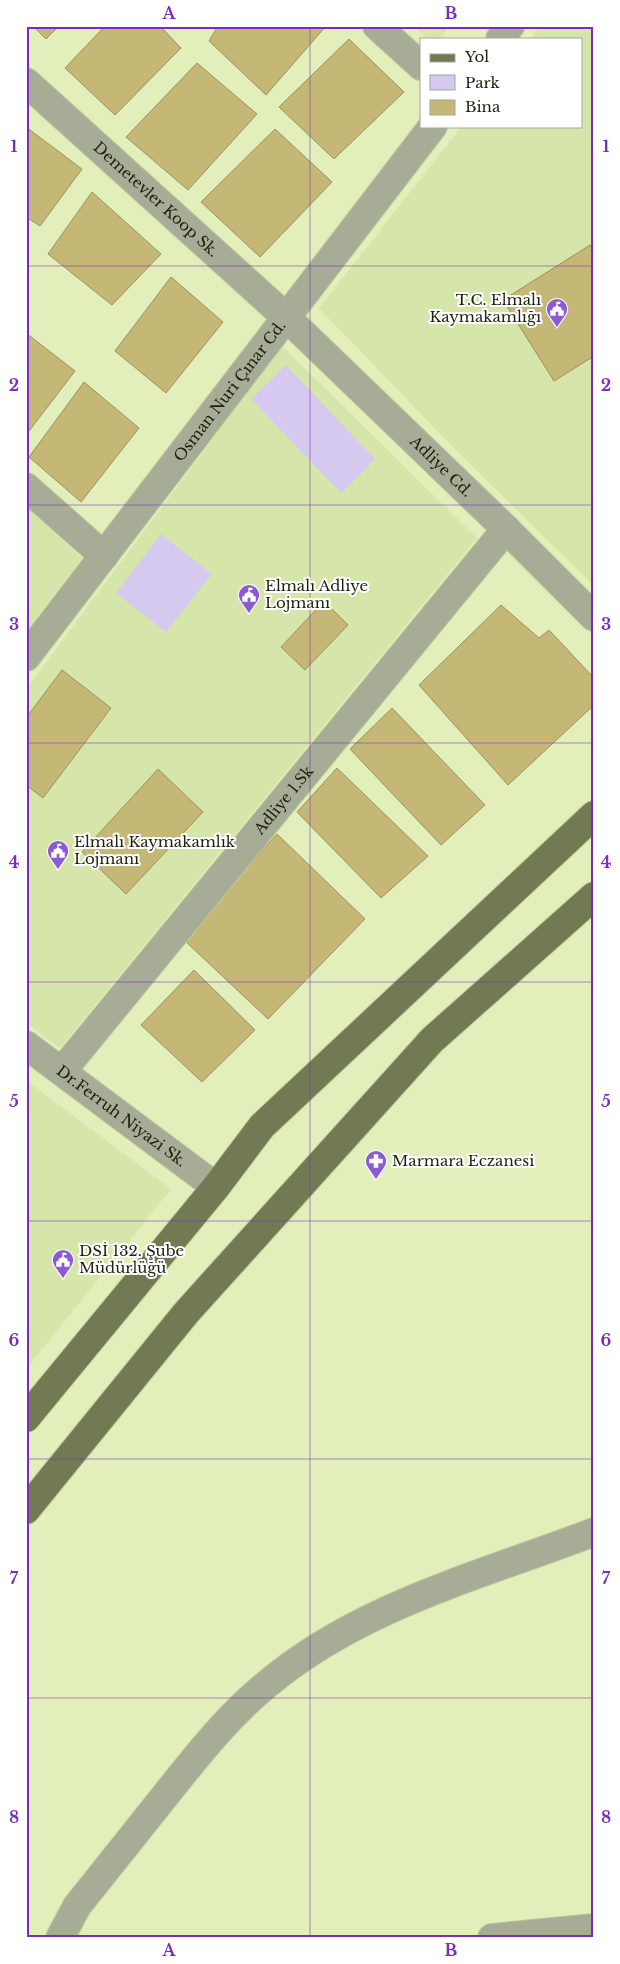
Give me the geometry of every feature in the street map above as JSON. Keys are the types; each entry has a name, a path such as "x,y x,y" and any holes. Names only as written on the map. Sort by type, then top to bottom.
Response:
{"main road":[{"path":"26,1418 216,1187 262,1126 594,815"},
{"path":"26,1510 186,1313 432,1040 594,896"}],"street":[{"path":"377,26 420,65"},
{"path":"501,38 510,26"},
{"name":"Demetevler Koop Sk.","path":"26,82 287,318"},
{"name":"Osman Nuri Çınar Cd.","path":"26,658 431,128"},
{"name":"Adliye Cd.","path":"287,318 506,529 594,617"},
{"path":"26,487 104,556"},
{"name":"Adliye 1.Sk","path":"62,1072 506,529"},
{"name":"Dr.Ferruh Niyazi Sk.","path":"26,1044 216,1187"},
{"path":"60,1938 77,1906 219,1727 266,1684 312,1651 363,1621 414,1598 594,1532"},
{"path":"492,1938 594,1928"}],"shaded area":[{"path":"414,26 450,26 440,38 427,38"},
{"path":"540,26 594,26 594,586 447,441 319,308 460,128 582,128 582,38 531,38"},
{"name":"Elmalı Adliye Lojmanı","path":"282,346 477,538 60,1048 26,1023 26,689"},
{"path":"26,507 82,558 26,631"},
{"name":"DSİ 132. Şube Müdürlüğü","path":"26,1080 171,1189 26,1369"}],"green space":[{"path":"286,365 375,459 341,493 251,399"},
{"path":"161,534 212,574 166,632 116,593"}],"building":[{"path":"33,26 59,26 46,39"},
{"path":"105,26 160,26 181,48 115,115 65,68"},
{"path":"218,26 326,26 266,95 209,41"},
{"path":"349,39 404,92 334,159 279,107"},
{"path":"197,63 257,114 188,190 126,137"},
{"path":"26,127 82,169 40,226 26,217"},
{"path":"275,129 332,182 260,257 201,202"},
{"path":"92,192 161,254 112,305 48,254"},
{"name":"T.C. Elmalı Kaymakamlığı","path":"590,245 594,251 594,356 554,381 503,300"},
{"path":"171,277 223,322 166,393 115,351"},
{"path":"26,333 75,371 26,435"},
{"path":"84,382 139,428 81,502 29,457"},
{"path":"324,601 348,625 305,670 281,647"},
{"path":"501,605 539,638 549,630 594,678 594,705 508,785 419,685"},
{"path":"62,670 111,708 43,798 26,785 26,718"},
{"path":"392,708 485,805 441,845 350,749"},
{"path":"337,768 428,856 381,898 297,812"},
{"path":"158,769 203,812 126,894 82,852"},
{"path":"277,834 365,919 268,1019 183,939"},
{"path":"194,970 255,1030 202,1082 141,1025"}],"place":[{"name":"T.C. Elmalı Kaymakamlığı","path":"557,328"},
{"name":"Elmalı Adliye Lojmanı","path":"249,614"},
{"name":"Elmalı Kaymakamlık Lojmanı","path":"58,870"},
{"name":"Marmara Eczanesi","path":"376,1180"},
{"name":"DSİ 132. Şube Müdürlüğü","path":"63,1279"}]}
